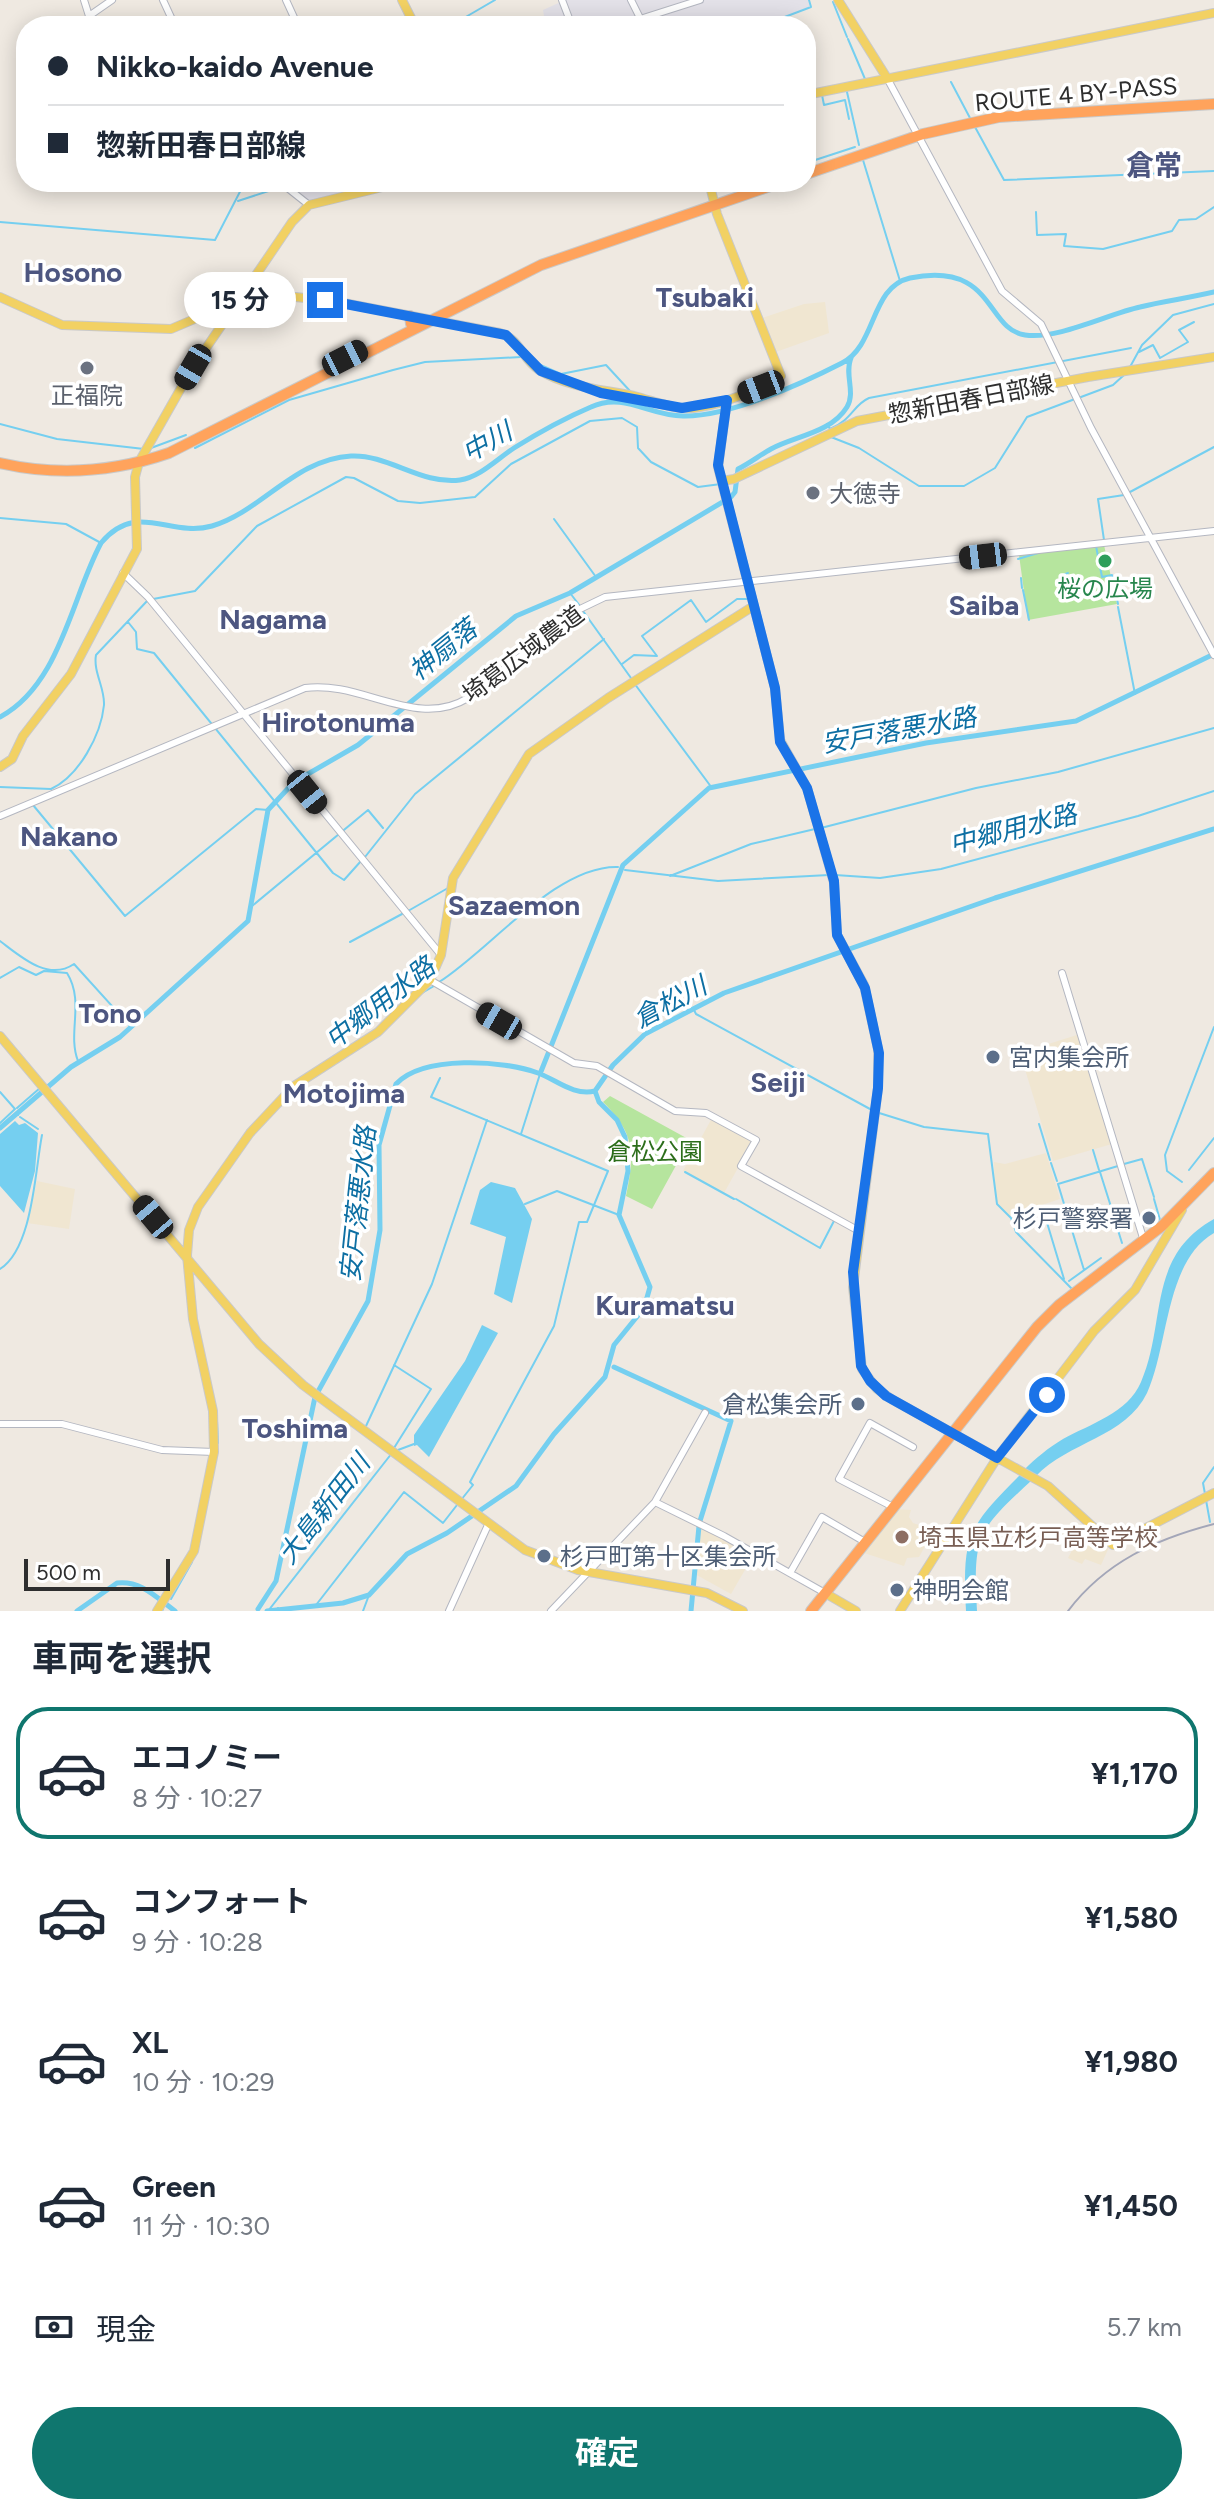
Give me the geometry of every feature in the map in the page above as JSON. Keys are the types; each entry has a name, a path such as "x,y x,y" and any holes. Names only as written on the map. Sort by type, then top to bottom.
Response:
{"highway":[{"name":"ROUTE 4 BY-PASS","path":"816,168 917,134 1016,114 1214,101"},
{"path":"141,459 197,436 410,320 433,318 541,265 741,192"},
{"path":"0,461 62,466 97,465 141,459 200,440 539,260 749,192"},
{"path":"811,1611 1049,1315 1174,1217 1214,1173"}],"main road":[{"path":"838,0 887,78"},
{"path":"816,93 1214,13"},
{"path":"0,767 12,759 23,736 71,674 137,549 136,514 141,459 239,300 292,222 309,205 360,192"},
{"path":"433,318 506,335 541,371 601,393 682,408 727,402 777,381 781,376 711,192"},
{"path":"0,297 62,325 157,332 261,294 300,297 410,320"},
{"name":"惣新田春日部線","path":"722,481 737,478 857,421 1214,357"},
{"path":"727,402 718,456 752,607 775,688 780,742 799,770 834,881 835,925 843,951 865,988 878,1049 875,1112 853,1287 863,1372 881,1392 1037,1480 1115,1545 1214,1493"},
{"path":"187,1258 189,1230 198,1207 256,1126 294,1086 387,1024 430,980 441,955 453,878 529,754 608,698 752,607"},
{"path":"0,1036 47,1088 192,1268 268,1354 316,1395 474,1515 537,1556 590,1573 693,1590 715,1596 743,1611"},
{"path":"900,1611 997,1458 1094,1331 1135,1290 1174,1217"},
{"path":"161,1605 194,1551 214,1452 213,1411 196,1331 192,1268"},
{"path":"825,1593 856,1611"}],"street":[{"path":"84,0 89,16 112,0"},
{"path":"658,16 700,0"},
{"path":"887,78 1002,291 1042,325 1076,398 1214,654"},
{"path":"294,192 309,205"},
{"name":"埼葛広域農道","path":"0,816 297,689 320,686 420,709 449,707 468,698 595,601 613,595 1214,531"},
{"path":"123,573 148,597 441,955"},
{"path":"1062,973 1144,1241"},
{"path":"430,980 574,1063 597,1066 675,1111 706,1113 756,1140 741,1166 859,1231"},
{"path":"551,1611 655,1502 705,1413"},
{"path":"893,1507 839,1479 870,1423 913,1447"},
{"path":"0,1424 62,1424 162,1450 214,1452"},
{"path":"655,1502 825,1593"},
{"path":"790,1573 822,1517 865,1542"},
{"path":"449,1611 488,1525"}],"shaded area":[{"path":"565,0 808,0 810,7 787,16 544,16 543,10"},
{"path":"297,192 348,192 308,201"},
{"path":"825,302 829,333 773,353 759,319 804,304"},
{"path":"1080,1034 1112,1144 1053,1161 1020,1053"},
{"path":"712,1118 753,1141 724,1193 683,1171"},
{"path":"1046,1153 1060,1199 1008,1216 995,1199 994,1162 1005,1164"},
{"path":"37,1181 75,1189 69,1229 27,1223"},
{"name":"埼玉県立杉戸高等学校","path":"895,1509 911,1510 909,1517 913,1523 934,1530 919,1557 907,1558 904,1566 861,1552"},
{"path":"1083,1518 1110,1545 1101,1565 1085,1559 1082,1564 1068,1558 1081,1533 1077,1530"},
{"path":"701,1527 753,1556 731,1594 695,1574"}],"green space":[{"path":"1104,545 1117,604 1028,620 1019,555"},
{"name":"倉松公園","path":"610,1096 690,1140 652,1209 626,1196 631,1167 630,1144 614,1113 603,1102"}],"water":[{"path":"15,1121 19,1125 25,1123 38,1133 35,1171 24,1213 0,1186 0,1134"},
{"path":"491,1182 515,1188 532,1219 512,1303 494,1294 506,1237 470,1224 480,1190"},
{"path":"1214,1219 1214,1233 1198,1246 1177,1283 1154,1373 1138,1408 1111,1430 1049,1464 1036,1476 1024,1470 1058,1442 1118,1410 1135,1393 1149,1359 1168,1271 1192,1234"},
{"path":"482,1325 498,1333 429,1457 417,1445 414,1446 414,1435 465,1361"},
{"path":"1021,1474 1032,1480 1000,1511 982,1536 976,1566 977,1611 966,1611 965,1565 972,1534 989,1507"}],"waterway":[{"path":"467,16 495,0"},
{"path":"787,16 811,7 809,0"},
{"path":"833,2 847,37"},
{"path":"848,39 865,79"},
{"path":"951,82 970,118"},
{"path":"847,92 859,145"},
{"path":"822,95 824,105 845,100 849,119"},
{"path":"975,127 1004,180 1214,171"},
{"path":"816,160 855,147"},
{"path":"863,160 900,281"},
{"path":"0,222 215,240 240,192"},
{"path":"238,201 266,192"},
{"path":"1036,212 1037,235 1066,234 1064,246 1103,249 1172,231 1179,220 1196,219 1214,207"},
{"name":"中川","path":"0,717 20,703 37,684 62,639 101,543 114,530 127,524 141,522 182,528 212,526 247,509 313,466 351,456 378,460 432,478 460,480 481,471 542,431 603,403 626,403 683,416 743,405 806,380 853,355 887,293 897,283 910,278 938,275 958,279 973,287 1012,330 1038,336 1082,326 1127,310 1214,292"},
{"path":"1130,367 1142,345 1173,315 1214,304"},
{"path":"1139,352 1153,345 1160,358 1188,342 1179,330 1194,322"},
{"path":"827,424 830,429 838,425 869,398 1131,348"},
{"path":"195,448 289,400 393,370 425,362 521,357"},
{"name":"神扇落","path":"0,1128 71,1067 120,1037 248,921 268,810 294,782 358,745 516,616 570,593 731,497 735,492 738,469 771,449 832,423 849,401 851,358"},
{"path":"536,363 561,374 606,365 630,391"},
{"path":"1081,397 1113,385 1124,375"},
{"path":"831,437 859,448 919,486 964,486 995,468 1027,417 1075,399"},
{"path":"0,787 51,789 79,765 93,741 104,705 96,655 148,600 195,591 257,526 346,477 354,478 398,501 420,503 475,497 511,464 590,421 622,418 637,427 638,448 651,462 698,487 721,484"},
{"path":"0,424 57,439 144,449"},
{"path":"151,448 186,435"},
{"path":"1130,492 1214,447"},
{"path":"1104,540 1098,499 1124,495"},
{"path":"0,518 66,524 101,543"},
{"path":"554,519 596,577"},
{"path":"1096,546 1102,577 1112,575 1118,604"},
{"path":"1018,559 1038,553"},
{"path":"1063,575 1068,573"},
{"path":"1021,578 1022,588"},
{"path":"1023,590 1029,620"},
{"path":"570,593 580,606"},
{"path":"622,664 634,655 657,656 642,636 691,600 706,622 737,599 747,599"},
{"path":"1118,607 1135,694"},
{"path":"583,611 631,678"},
{"path":"128,622 136,632 137,649 154,653 333,873 344,880 361,861"},
{"path":"365,857 415,794 604,639"},
{"name":"安戸落悪水路","path":"540,1074 623,865 709,788 926,743 1076,721 1214,654"},
{"path":"634,683 712,788"},
{"path":"821,828 976,788 1058,772 1214,728"},
{"name":"中郷用水路","path":"835,875 880,878 941,869 1138,816 1214,791"},
{"path":"33,805 125,916 256,809 268,810"},
{"path":"252,906 368,810 383,828"},
{"path":"670,876 751,844 815,829"},
{"name":"倉松川","path":"267,1611 343,1603 369,1595 407,1554 447,1533 516,1486 554,1434 605,1377 614,1345 644,1308 650,1287 619,1215 628,1171 625,1137 617,1120 599,1102 595,1091 613,1065 645,1034 724,993 995,898 1214,829"},
{"name":"中郷用水路","path":"439,982 548,894 595,870 618,867"},
{"name":"中郷用水路","path":"625,870 718,881 829,875"},
{"path":"408,911 448,888"},
{"path":"350,942 402,914"},
{"path":"0,941 25,960 44,969 64,969 74,964 131,1027"},
{"path":"0,978 19,967 36,975 44,971 67,973 75,995 74,1040 78,1061"},
{"name":"中郷用水路","path":"422,993 434,986"},
{"path":"693,1008 696,1014 870,1109"},
{"path":"1182,1182 1167,1171 1165,1155 1214,1027"},
{"name":"安戸落悪水路","path":"258,1609 276,1581 315,1397 368,1301 380,1230 379,1145 396,1084 425,1068 444,1064 485,1063 538,1073 579,1091 595,1091"},
{"path":"521,1134 540,1074"},
{"path":"440,1078 431,1097 608,1171 587,1222 579,1222 554,1326 470,1482 473,1485 461,1500"},
{"path":"17,1108 40,1088"},
{"path":"0,1092 15,1109 0,1123"},
{"path":"876,1112 924,1127 988,1134 997,1204 1011,1218 1016,1232 1072,1289"},
{"path":"20,1117 38,1129"},
{"path":"366,1426 432,1284 487,1120"},
{"path":"1039,1124 1050,1160"},
{"path":"0,1269 11,1259 26,1227 42,1135"},
{"path":"1189,1170 1214,1138"},
{"path":"1093,1150 1099,1170"},
{"path":"1124,1164 1142,1159 1154,1197"},
{"path":"1051,1163 1057,1181"},
{"path":"1084,1270 1058,1184 1118,1166"},
{"path":"685,1172 734,1199"},
{"path":"1100,1172 1112,1210"},
{"name":"大島新田川","path":"525,1204 557,1191 619,1215"},
{"path":"736,1199 820,1248 835,1219"},
{"path":"1154,1199 1160,1220"},
{"path":"1042,1206 1064,1279"},
{"path":"1112,1211 1122,1243"},
{"path":"1069,1281 1101,1258"},
{"path":"394,1365 431,1389 394,1448"},
{"path":"614,1367 731,1421 700,1521"},
{"name":"中郷用水路","path":"217,1421 218,1443"},
{"name":"大島新田川","path":"398,1450 414,1444"},
{"name":"大島新田川","path":"268,1611 392,1453"},
{"path":"1205,1494 1203,1483 1214,1467"},
{"path":"316,1605 404,1492 443,1523 457,1505"},
{"path":"1206,1500 1210,1522"},
{"path":"691,1611 699,1526"},
{"name":"中郷用水路","path":"171,1599 192,1562"},
{"name":"倉松川","path":"77,1611 117,1583 134,1584 175,1611"},
{"path":"363,1611 369,1595"}],"railway":[{"path":"1068,1611 1098,1579 1133,1555 1172,1537 1214,1524"}],"place":[{"name":"正福院","path":"87,368"},
{"name":"大徳寺","path":"813,493"},
{"name":"桜の広場","path":"1105,561"},
{"name":"宮内集会所","path":"993,1057"},
{"name":"杉戸警察署","path":"1149,1218"},
{"name":"倉松集会所","path":"858,1404"},
{"name":"埼玉県立杉戸高等学校","path":"902,1537"},
{"name":"杉戸町第十区集会所","path":"544,1556"},
{"name":"神明会館","path":"897,1590"}],"district":[{"name":"倉常","path":"1154,165"},
{"name":"Hosono","path":"73,272"},
{"name":"Tsubaki","path":"705,297"},
{"name":"Saiba","path":"984,605"},
{"name":"Nagama","path":"273,619"},
{"name":"Hirotonuma","path":"338,722"},
{"name":"Nakano","path":"69,836"},
{"name":"Sazaemon","path":"514,905"},
{"name":"Tono","path":"110,1013"},
{"name":"Seiji","path":"778,1082"},
{"name":"Motojima","path":"344,1093"},
{"name":"Kuramatsu","path":"665,1305"},
{"name":"Toshima","path":"295,1428"}],"route":[{"path":"325,300 506,335 541,371 609,395 624,395 682,408 727,400 718,465 775,688 780,742 807,788 834,881 837,935 865,988 879,1053 878,1088 853,1272 861,1366 870,1381 886,1396 997,1458 1047,1395"}]}
